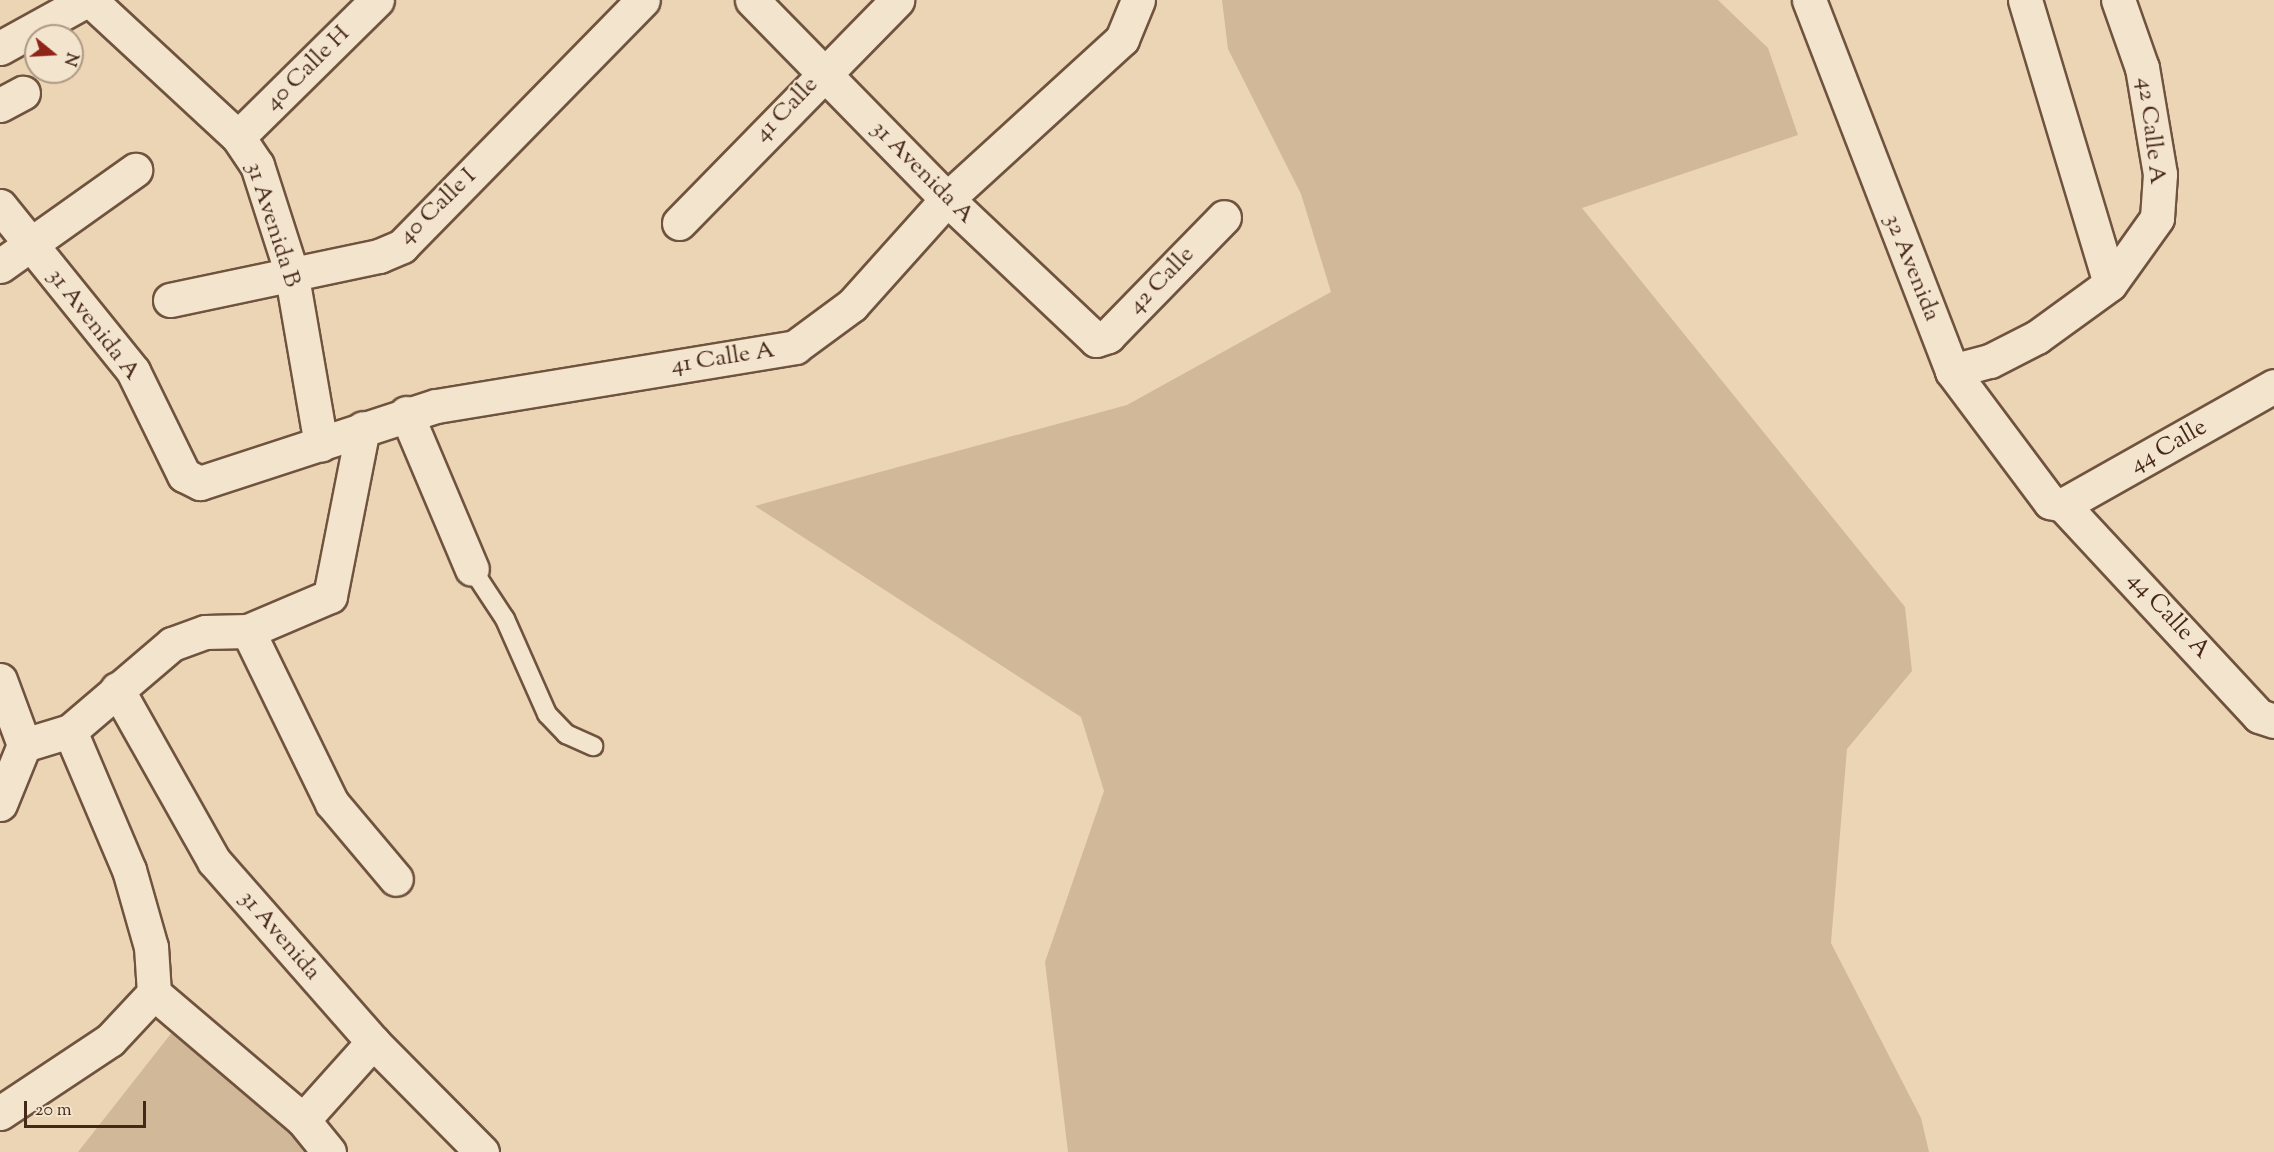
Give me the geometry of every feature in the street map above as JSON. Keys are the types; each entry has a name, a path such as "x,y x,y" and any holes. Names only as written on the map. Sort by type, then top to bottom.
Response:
{"street":[{"name":"40 Calle H","path":"238,138 377,0"},
{"name":"40 Calle I","path":"170,300 291,271 380,256 402,246 643,0"},
{"name":"31 Avenida A","path":"752,0 947,200 1096,340"},
{"name":"41 Calle","path":"679,223 824,72 897,0"},
{"name":"32 Avenida","path":"1809,0 1952,371 2050,502 2063,506"},
{"path":"2025,0 2110,284"},
{"name":"42 Calle A","path":"1952,371 1990,361 2037,337 2110,284 2157,218 2160,174 2142,68 2118,0"},
{"name":"31 Avenida B","path":"90,2 238,138 257,165 291,271 321,444"},
{"path":"0,48 90,2"},
{"name":"41 Calle A","path":"192,481 321,444 406,413 795,346 852,306 947,200 1122,39 1135,9"},
{"path":"0,266 29,243 135,170"},
{"name":"31 Avenida A","path":"0,206 133,371 192,481"},
{"name":"42 Calle","path":"1096,340 1108,336 1224,217"},
{"name":"44 Calle","path":"2063,506 2274,386"},
{"path":"406,413 472,569"},
{"path":"24,745 70,731 172,644 205,632 248,632 330,596 363,429"},
{"name":"44 Calle A","path":"2063,506 2259,716 2274,721"},
{"path":"248,632 332,803 396,879"},
{"path":"0,680 24,745 0,804"},
{"name":"31 Avenida","path":"117,689 214,861 373,1042 482,1152"},
{"path":"70,731 129,870 151,947 154,993 303,1120 329,1152"},
{"path":"0,1113 111,1040 154,993"},
{"path":"303,1120 373,1042"}],"lane":[{"path":"472,569 505,619 547,714 566,734 593,746"}],"shaded area":[{"path":"1222,0 1718,0 1768,48 1798,135 1582,208 1905,607 1912,671 1847,749 1831,943 1921,1118 1929,1152 1068,1152 1045,962 1104,791 1081,717 755,506 1127,405 1331,292 1301,194 1228,49"},
{"path":"173,1031 310,1113 321,1152 78,1152"}]}
